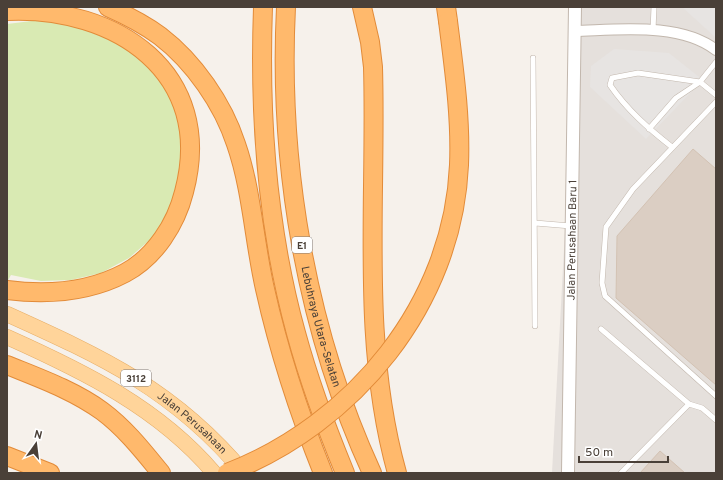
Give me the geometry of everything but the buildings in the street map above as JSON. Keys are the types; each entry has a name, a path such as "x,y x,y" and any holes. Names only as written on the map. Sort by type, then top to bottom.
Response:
{"highway":[{"path":"108,7 144,25 175,50 209,92 229,126 241,163 263,280 281,354 292,390 323,473"},
{"name":"E1","path":"263,7 261,56 264,134 278,249 292,319 305,364 345,473"},
{"name":"Lebuhraya Utara–Selatan","path":"286,7 285,65 290,162 304,260 318,321 331,365 350,420 372,473"},
{"path":"362,7 370,42 373,67 374,287 376,365 388,441 397,473"},
{"path":"7,11 38,11 78,18 108,27 137,45 157,63 178,95 184,111 190,142 189,171 178,211 166,233 137,265 112,279 88,286 62,290 14,291"},
{"path":"227,473 279,449 316,425 340,405 373,372 389,352 406,328 429,287 452,219 459,166 460,134 447,14"},
{"path":"7,366 73,394 103,412 127,433 161,473"},
{"path":"7,456 50,473"}],"main road":[{"name":"Jalan Perusahaan","path":"7,314 88,350 144,382 186,414 220,446 244,473"},
{"name":"Jalan Perusahaan","path":"7,337 72,367 134,403 190,448 214,473"}],"street":[{"name":"Jalan Perusahaan Baru 1","path":"568,473 575,7"},
{"path":"574,31 652,30 686,35 715,45"}],"lane":[{"path":"652,30 654,7"},
{"path":"533,58 535,326"},
{"path":"649,129 676,98 700,82 716,62"},
{"path":"672,147 649,129 619,99 609,82 612,78 638,73 700,82 716,95"},
{"path":"716,102 633,189 606,227 602,283 605,296 716,396"},
{"path":"535,222 572,226"},
{"path":"601,330 689,404 702,408 716,420"},
{"path":"622,473 689,404"}],"shaded area":[{"path":"577,7 716,7 716,473 552,473"},
{"path":"682,7 716,7 716,38"},
{"path":"614,49 669,53 703,80 646,139 590,87 591,66"}],"green space":[{"path":"48,19 108,31 134,47 173,95 185,154 169,213 152,238 129,258 101,273 71,280 41,281 11,275 7,282 7,24"}]}
